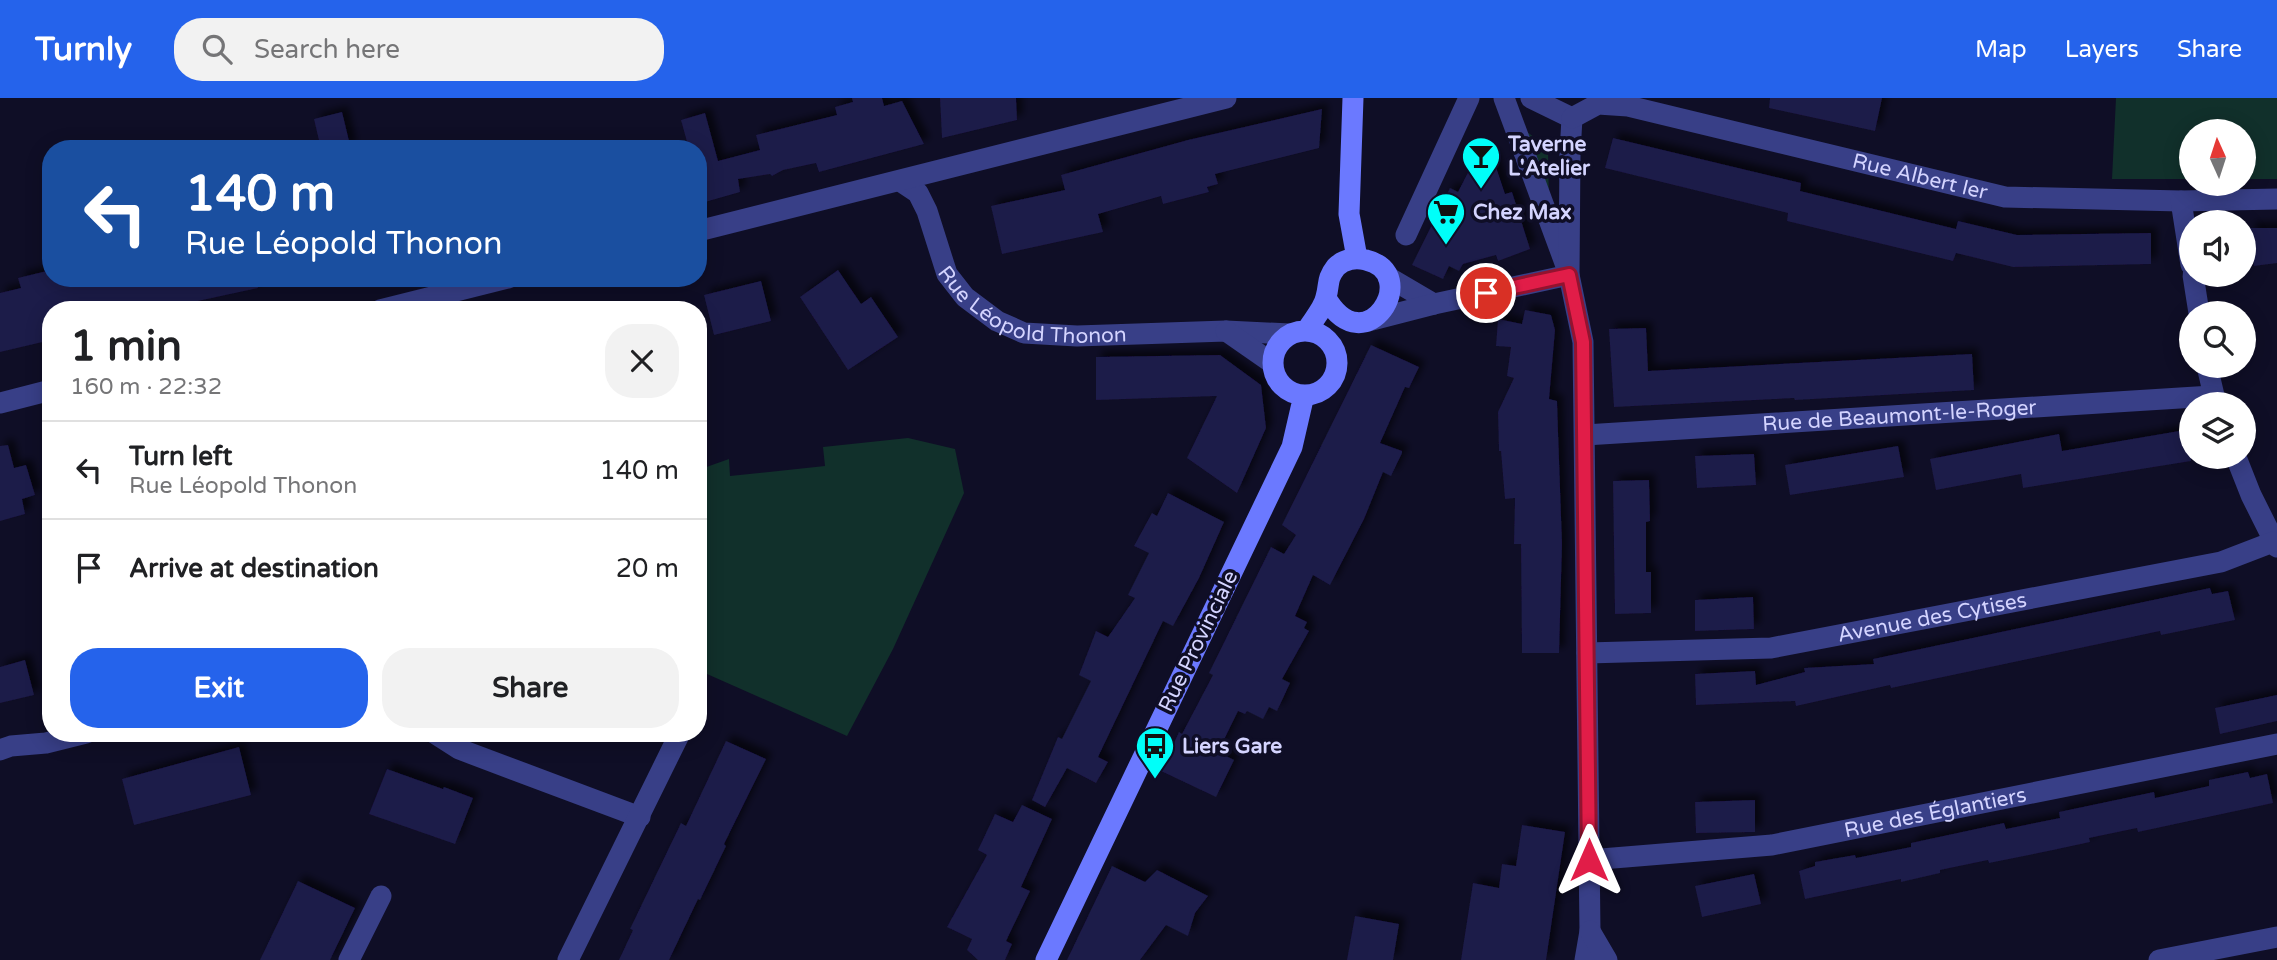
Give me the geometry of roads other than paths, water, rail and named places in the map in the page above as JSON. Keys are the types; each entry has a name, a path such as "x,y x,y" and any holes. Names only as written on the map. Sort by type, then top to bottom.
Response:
{"main road":[{"path":"1353,98 1349,214 1357,258"},
{"path":"1298,332 1324,336 1335,350 1337,366 1332,381 1320,392 1304,395 1288,391 1276,379 1272,363 1276,345 1298,332 1326,298 1328,279 1339,264 1357,258 1376,262 1388,277 1391,295 1383,311 1360,322 1335,350"},
{"path":"1326,298 1336,314 1360,322"},
{"name":"Rue Provinciale","path":"1046,960 1292,447 1304,395"}],"street":[{"path":"707,229 1226,98"},
{"path":"1406,235 1469,98"},
{"path":"1504,98 1569,275 1583,342 1590,931 1586,960"},
{"path":"1531,98 1572,118 1569,275"},
{"name":"Rue Albert Ier","path":"1572,118 1598,104 1628,106 2005,197 2181,201 2277,199"},
{"name":"Rue Léopold Thonon","path":"900,181 918,192 927,211 947,274 965,297 997,321 1024,333 1077,336 1226,331 1298,332"},
{"path":"2181,201 2182,210"},
{"path":"1360,322 1569,275"},
{"path":"1388,277 1434,304"},
{"path":"416,301 472,287"},
{"path":"1226,331 1272,363"},
{"path":"0,403 42,392"},
{"name":"Rue de Beaumont-le-Roger","path":"1585,435 2179,402"},
{"path":"2241,469 2275,544"},
{"name":"Avenue des Cytises","path":"1587,653 1771,648 2221,562 2275,544"},
{"path":"0,750 50,742"},
{"path":"448,742 459,749 640,817"},
{"path":"568,960 676,742"},
{"name":"Rue des Églantiers","path":"1589,860 1772,845 2277,744"},
{"path":"349,960 381,896"},
{"path":"1590,931 1607,960"},
{"path":"2159,960 2277,937"}],"place":[{"name":"Taverne L'Atelier","path":"1481,190"},
{"name":"Chez Max","path":"1446,246"},
{"name":"Liers Gare","path":"1155,780"}]}
